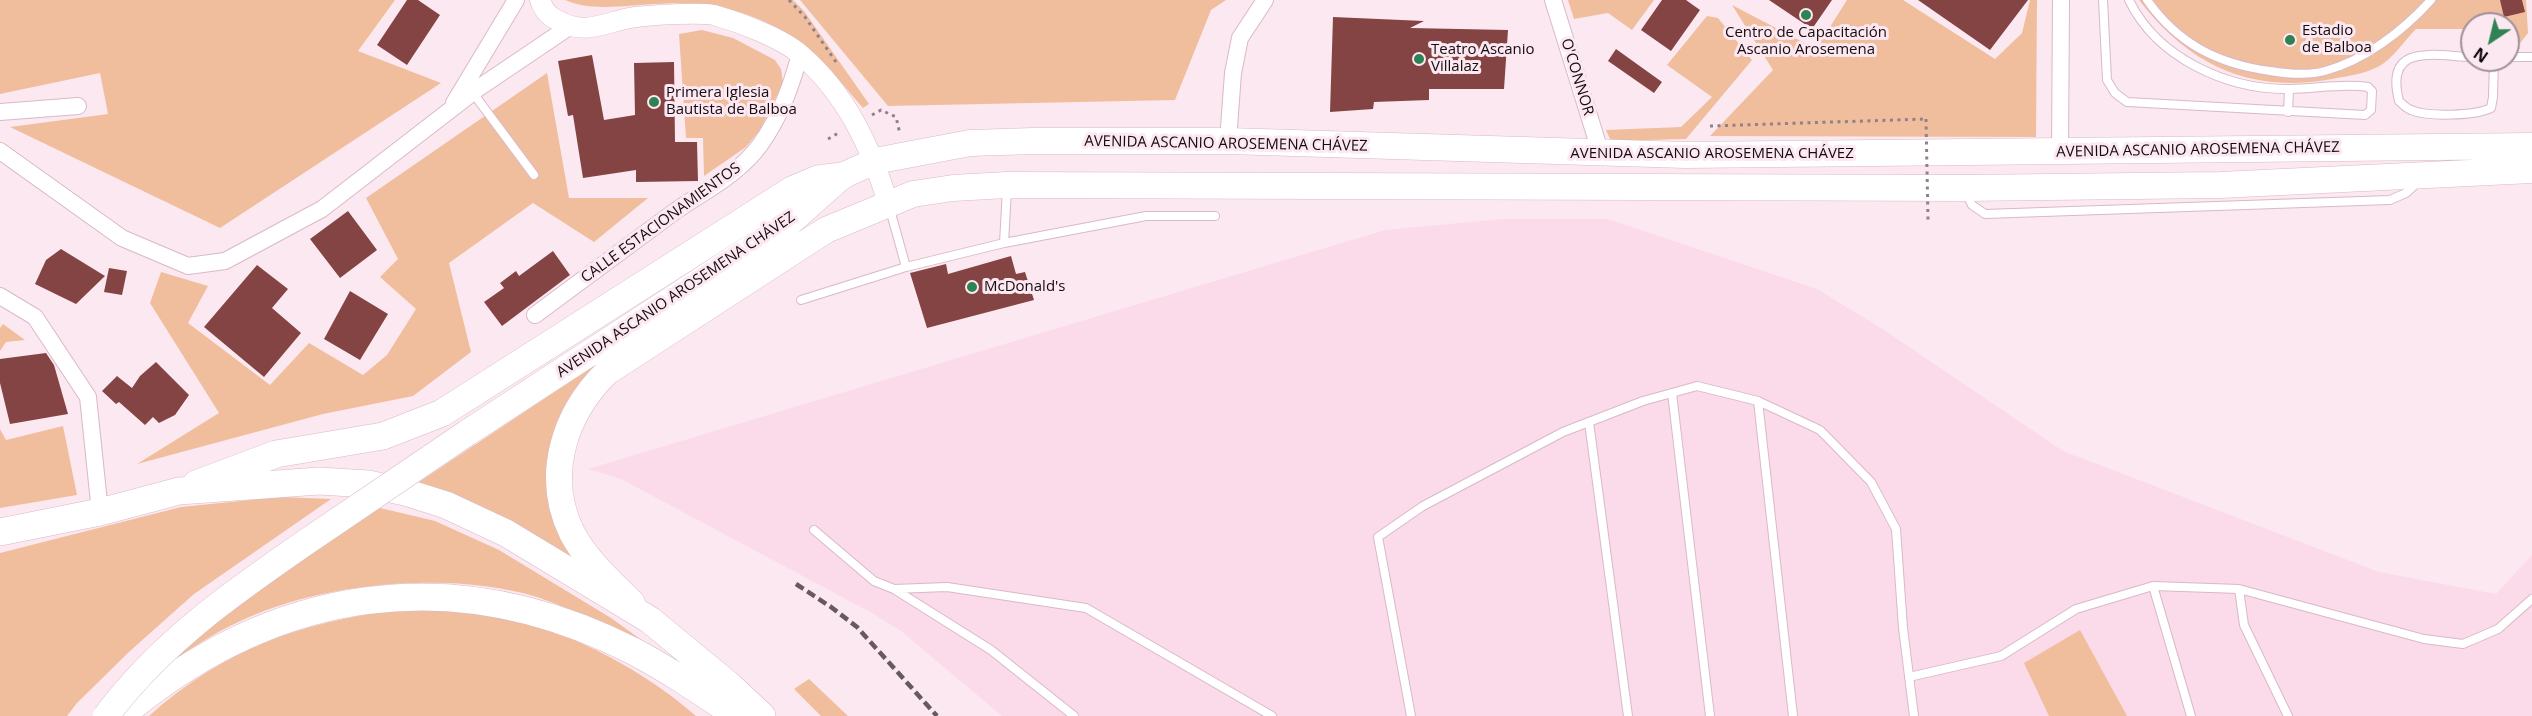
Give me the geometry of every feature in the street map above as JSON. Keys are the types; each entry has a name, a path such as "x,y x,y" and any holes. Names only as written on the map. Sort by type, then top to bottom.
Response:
{"highway":[{"path":"0,532 100,512 179,491 231,469 276,454 382,436 442,413 792,190 818,179 842,176"},
{"path":"179,491 319,481 368,484 405,492 446,505 506,533 650,620 730,686 762,716"},
{"path":"121,716 178,671 218,648 274,623 331,605 376,598 417,596 462,598 501,604 584,630 632,650 676,675 737,716"}],"main road":[{"name":"AVENIDA ASCANIO AROSEMENA CHÁVEZ","path":"106,716 130,684 180,634 245,584 467,433 789,223 842,176 875,161 970,143 1004,141 1228,141 1601,154 2060,142 2286,147 2531,162"},
{"name":"AVENIDA ASCANIO AROSEMENA CHÁVEZ","path":"650,620 600,571 573,534 566,516 560,490 559,471 563,445 583,398 607,372 826,230 913,194 953,188 1007,185 1964,188 2220,185 2427,174 2531,162"}],"street":[{"path":"447,114 516,0"},
{"path":"540,0 551,17 569,27 591,28 635,17 711,15 757,30 800,54 830,87 858,124 875,161 888,203"},
{"path":"1228,141 1233,73 1240,38 1265,0"},
{"name":"O'CONNOR","path":"1553,0 1601,154"},
{"path":"2060,142 2061,0"},
{"path":"0,151 122,238 188,266 225,261 322,208 473,93 569,27"},
{"name":"CALLE ESTACIONAMIENTOS","path":"535,315 677,210 740,168 775,122 786,99 800,54"},
{"path":"0,112 78,106"},
{"path":"0,296 35,316 88,397 100,512"}],"lane":[{"path":"2103,0 2107,80 2115,93 2127,102 2365,115 2371,110 2372,91 2368,87 2289,90 2249,84 2215,75 2185,62 2163,43 2136,14 2129,0"},
{"path":"2147,0 2157,14 2184,39 2207,54 2247,68 2301,74 2325,71 2366,54 2394,34 2431,0"},
{"path":"2460,57 2411,56 2402,62 2397,75 2399,101 2410,110 2426,114 2481,112 2491,108 2494,72"},
{"path":"2288,112 2289,90"},
{"path":"473,93 534,175"},
{"path":"1004,243 1007,185"},
{"path":"888,203 906,267"},
{"path":"801,300 906,267 1004,243 1146,216 1215,216"},
{"path":"1411,716 1378,537 1423,506 1563,432 1643,401 1697,386 1758,401 1820,430 1871,482 1896,528 1903,628 1914,716"},
{"path":"1671,393 1710,716"},
{"path":"1758,401 1793,716"},
{"path":"1589,422 1628,716"},
{"path":"814,530 874,581 894,589 991,650 1074,716"},
{"path":"1909,677 2001,656 2076,609 2152,586 2239,589 2424,639 2463,644 2498,629 2532,599"},
{"path":"2152,586 2191,716"},
{"path":"894,589 947,587 1086,608 1272,716"},
{"path":"2239,589 2244,625 2288,716"}],"path":[{"path":"789,0 805,17 839,66"},
{"path":"867,105 874,114"},
{"path":"1710,126 1926,119 1928,220"}],"shaded area":[{"path":"0,0 395,0 358,51 441,83 220,228 10,127 108,114 100,73 0,94"},
{"path":"565,0 793,0 804,11 869,104 863,108 810,50 793,38 776,27 738,12 697,4 598,7 575,4"},
{"path":"800,0 1226,0 1211,10 1175,100 888,106"},
{"path":"1568,0 1654,0 1632,30 1608,13 1574,19"},
{"path":"1847,0 1903,0 1995,59 2022,33 2030,0 2037,0 2036,137 1710,136 1773,70 1732,5 1816,49"},
{"name":"Estadio de Balboa","path":"2139,0 2526,0 2528,33 2520,42 2520,12 2460,12 2460,29 2416,29 2388,59 2373,69 2359,74 2302,83 2248,78 2223,70 2200,58 2158,23"},
{"path":"1707,16 1718,18 1752,60 1686,139 1611,141 1606,130 1681,127 1712,97 1667,65"},
{"path":"702,30 733,38 775,60 781,69 783,83 760,130 746,147 704,176 703,138 686,138 679,34"},
{"path":"547,73 569,198 648,198 594,242 533,203 449,263 471,352 413,396 323,414 137,464 219,413 150,303 161,272 208,286 188,323 270,385 309,343 363,375 387,355 416,309 380,277 398,259 366,198"},
{"path":"1503,219 1608,219 1817,289 1884,330 2063,451 2379,572 2496,594 2532,555 2532,716 1002,716 901,631 870,612 621,479 588,469 1385,230"},
{"path":"3,324 25,340 6,342 0,351 0,328"},
{"path":"604,359 562,415 577,563 416,484"},
{"path":"63,426 77,495 0,508 0,429 6,440"},
{"path":"280,497 331,499 194,594 130,651 77,703 67,716 0,716 0,553 181,507"},
{"path":"376,507 435,521 499,550 611,618 664,656 586,616 537,597 467,584 390,584 314,596 247,618 206,639 143,683 194,636"},
{"path":"399,610 484,614 512,619 561,634 633,670 696,716 149,716 205,673 265,642 330,622"},
{"path":"2080,630 2127,716 2049,716 2024,663"},
{"path":"809,679 848,716 821,716 794,689"}],"building":[{"path":"407,0 418,0 440,15 407,65 377,45"},
{"path":"1662,0 1686,0 1700,10 1671,51 1641,30"},
{"name":"Centro de Capacitación Ascanio Arosemena","path":"1769,0 1832,0 1812,29"},
{"path":"1918,0 2028,0 1990,50"},
{"path":"2500,0 2522,0 2525,12 2503,12"},
{"name":"Teatro Ascanio Villalaz","path":"1333,17 1424,21 1410,28 1508,30 1504,89 1429,89 1429,100 1374,102 1373,109 1330,112"},
{"path":"1616,49 1662,82 1654,93 1608,61"},
{"path":"592,55 604,120 635,115 634,63 674,62 675,142 697,142 698,181 636,182 636,170 583,178 573,115 568,116 558,61"},
{"path":"348,211 377,250 340,278 310,239"},
{"path":"61,249 105,276 76,304 35,284 46,260"},
{"path":"553,251 570,275 502,326 484,302 504,288 500,283 516,271 519,276"},
{"name":"McDonald's","path":"1011,256 1016,274 1025,272 1034,300 927,328 910,273 946,264 948,274"},
{"path":"257,265 288,289 272,308 301,333 264,377 204,327"},
{"path":"109,268 127,271 122,295 104,292"},
{"path":"350,291 388,314 360,360 324,339"},
{"path":"46,353 54,365 68,414 10,424 0,383 0,359"},
{"path":"156,362 189,395 175,415 159,423 153,417 145,425 119,402 116,404 102,391 117,376 132,388 140,376"}],"railway":[{"path":"796,584 857,627 937,716"}],"place":[{"name":"Centro de Capacitación Ascanio Arosemena","path":"1806,15"},
{"name":"Estadio de Balboa","path":"2290,40"},
{"name":"Teatro Ascanio Villalaz","path":"1419,59"},
{"name":"Primera Iglesia Bautista de Balboa","path":"654,102"},
{"name":"McDonald's","path":"972,287"}]}
